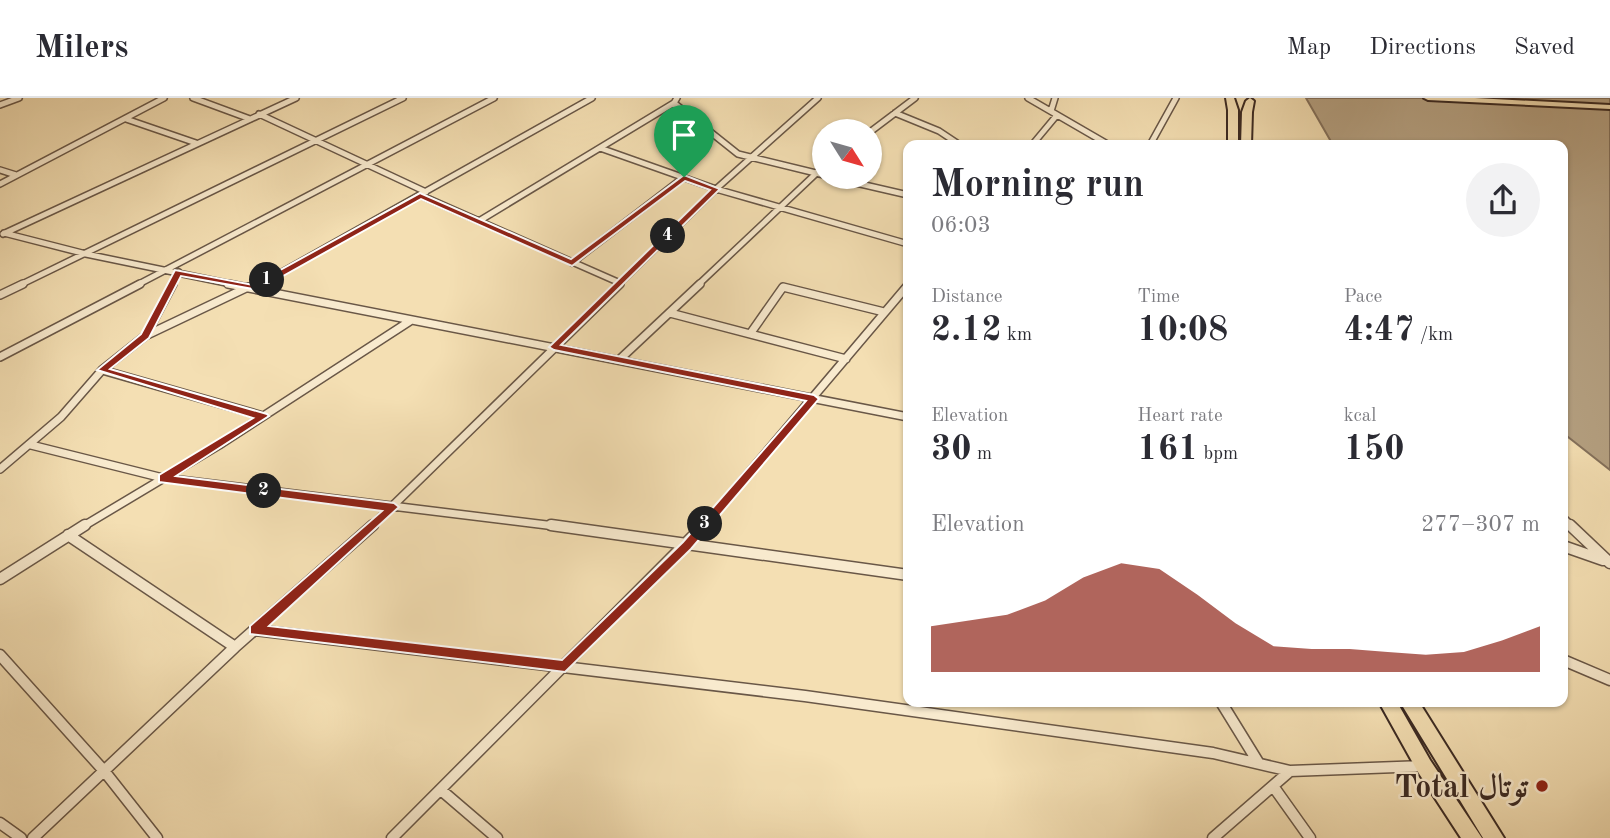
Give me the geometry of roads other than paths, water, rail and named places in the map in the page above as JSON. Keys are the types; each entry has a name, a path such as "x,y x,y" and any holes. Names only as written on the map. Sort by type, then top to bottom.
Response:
{"highway":[{"path":"1233,140 1233,106 1230,98 1256,100"},
{"path":"1246,140 1247,112 1256,100"},
{"path":"1391,707 1424,766 1472,838"},
{"path":"1412,707 1494,838"}],"main road":[{"path":"1428,98 1610,105"},
{"path":"1541,98 1610,105"}],"street":[{"path":"0,105 19,98"},
{"path":"0,184 164,98"},
{"path":"193,98 250,119"},
{"path":"2,234 296,98"},
{"path":"0,295 403,98"},
{"path":"0,357 169,271 494,98"},
{"path":"0,469 61,417 102,370 145,336 251,287 592,98"},
{"path":"33,838 235,647 394,507 716,189 818,98"},
{"path":"882,123 915,98"},
{"path":"1028,98 1100,140"},
{"path":"1051,111 1055,98"},
{"path":"1153,140 1176,98"},
{"path":"479,221 676,100 738,154 812,172"},
{"path":"895,113 939,131 952,140"},
{"path":"260,114 479,221 620,283"},
{"path":"1036,140 1057,115"},
{"path":"126,119 196,144"},
{"path":"600,148 716,189 903,243"},
{"path":"0,170 16,175"},
{"path":"619,360 782,208 812,176"},
{"path":"572,263 684,177"},
{"path":"882,189 903,194"},
{"path":"2,234 410,321 903,416"},
{"path":"145,336 179,272"},
{"path":"750,334 783,287 884,312"},
{"path":"392,838 687,545 814,399 903,291"},
{"path":"670,313 846,359"},
{"path":"0,579 263,416 410,321"},
{"path":"102,370 263,416"},
{"path":"31,445 163,478 523,522 903,575"},
{"path":"1568,523 1609,562"},
{"path":"68,535 235,647"},
{"path":"1568,549 1609,562"},
{"path":"255,630 830,699 1213,753 1290,771 1424,766"},
{"path":"0,655 105,772 157,838"},
{"path":"1568,662 1610,680"},
{"path":"1223,707 1258,762"},
{"path":"1213,838 1290,771"},
{"path":"1273,786 1310,838"},
{"path":"441,790 497,838"},
{"path":"0,823 21,838"}],"place":[{"name":"Total توتال","path":"1542,786"}]}
